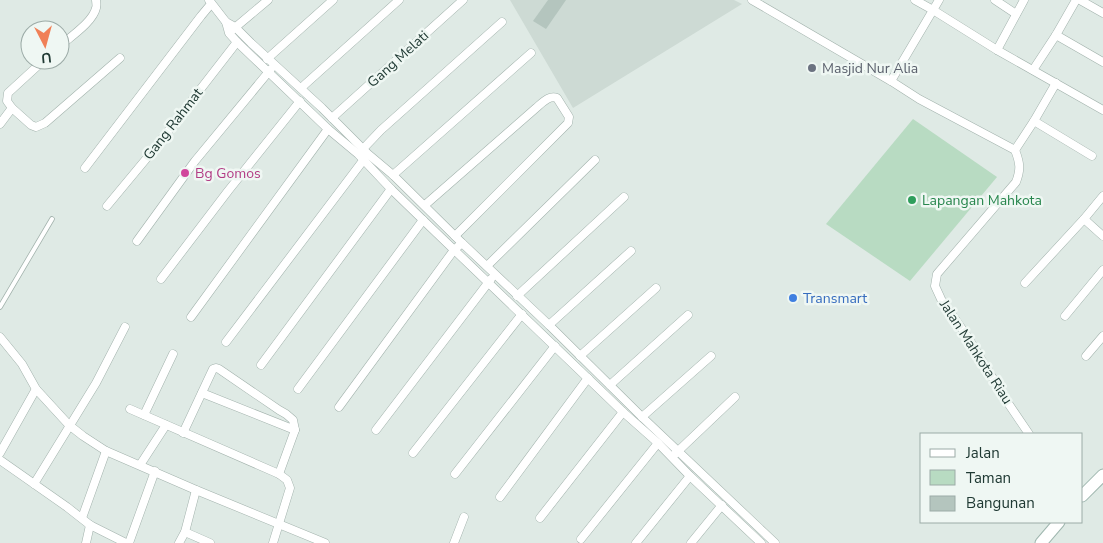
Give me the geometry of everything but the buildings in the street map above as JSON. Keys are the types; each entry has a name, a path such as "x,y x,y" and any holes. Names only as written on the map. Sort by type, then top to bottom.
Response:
{"main road":[{"path":"1083,495 1103,474"},
{"path":"1041,543 1058,523"}],"street":[{"path":"70,37 93,15 97,8 96,0"},
{"path":"232,30 268,0"},
{"path":"267,58 333,0"},
{"path":"301,88 399,0"},
{"name":"Gang Melati","path":"332,118 463,0"},
{"path":"752,0 919,99 1015,150 1056,83"},
{"path":"915,0 997,50 1103,110"},
{"path":"891,81 939,0"},
{"path":"995,0 1016,14"},
{"path":"997,50 1024,0"},
{"path":"1033,70 1076,0"},
{"path":"1080,0 1103,13"},
{"path":"85,168 210,2 232,30 237,42 328,129 393,175 610,385 644,422 678,450 775,543"},
{"path":"226,342 381,130 502,22"},
{"path":"232,30 267,58 332,118 391,189 623,412 644,422 658,443 761,543"},
{"path":"1056,35 1103,62"},
{"name":"Gang Rahmat","path":"107,206 151,153 237,42"},
{"path":"393,175 531,52"},
{"path":"33,70 8,93 7,101 31,126 36,127 44,123 120,58"},
{"path":"137,241 195,161 274,65"},
{"path":"425,205 536,108 548,99 557,98 570,117 568,123 455,236"},
{"path":"161,279 300,101"},
{"path":"0,124 12,108"},
{"path":"1034,121 1092,156"},
{"path":"191,317 328,129"},
{"name":"Jalan Mahkota Riau","path":"1015,150 1020,171 1016,182 937,274 935,286 941,299 967,336 1028,433"},
{"path":"487,266 595,160"},
{"path":"261,365 391,189"},
{"path":"1025,283 1103,196"},
{"path":"518,296 624,197"},
{"path":"1084,219 1103,236"},
{"path":"298,389 423,220"},
{"path":"339,407 454,250 462,243"},
{"path":"549,325 631,251"},
{"path":"1065,316 1103,270"},
{"path":"376,430 488,282 496,275"},
{"path":"580,356 656,288"},
{"path":"412,453 522,314"},
{"path":"610,385 688,315"},
{"path":"34,484 96,383 124,327"},
{"path":"1086,356 1103,336"},
{"path":"0,337 22,364 36,389 70,425 106,451 325,543"},
{"path":"455,474 555,346"},
{"path":"144,415 173,354"},
{"path":"644,422 711,356"},
{"path":"184,433 213,369 219,369 294,420 295,430 278,474"},
{"path":"500,497 588,378"},
{"path":"0,453 36,389"},
{"path":"202,393 295,430"},
{"path":"672,457 735,397"},
{"path":"130,409 278,474 287,480 290,488 273,543"},
{"path":"540,518 623,412"},
{"path":"140,466 166,425"},
{"path":"581,539 658,443"},
{"path":"82,518 106,451"},
{"path":"0,460 82,518 90,526 128,543 155,471"},
{"path":"636,543 690,476"},
{"path":"179,543 196,490"},
{"path":"691,543 722,505"},
{"path":"454,543 464,517"},
{"path":"86,543 90,526"},
{"path":"746,543 759,527"},
{"path":"184,532 210,543"}],"lane":[{"path":"0,307 52,219"}],"shaded area":[{"path":"510,0 734,0 742,4 573,108"}],"green space":[{"name":"Lapangan Mahkota","path":"913,119 997,177 910,281 826,224"}],"place":[{"name":"Masjid Nur Alia","path":"812,68"},
{"name":"Bg Gomos","path":"185,173"},
{"name":"Lapangan Mahkota","path":"912,200"},
{"name":"Transmart","path":"793,298"}]}
